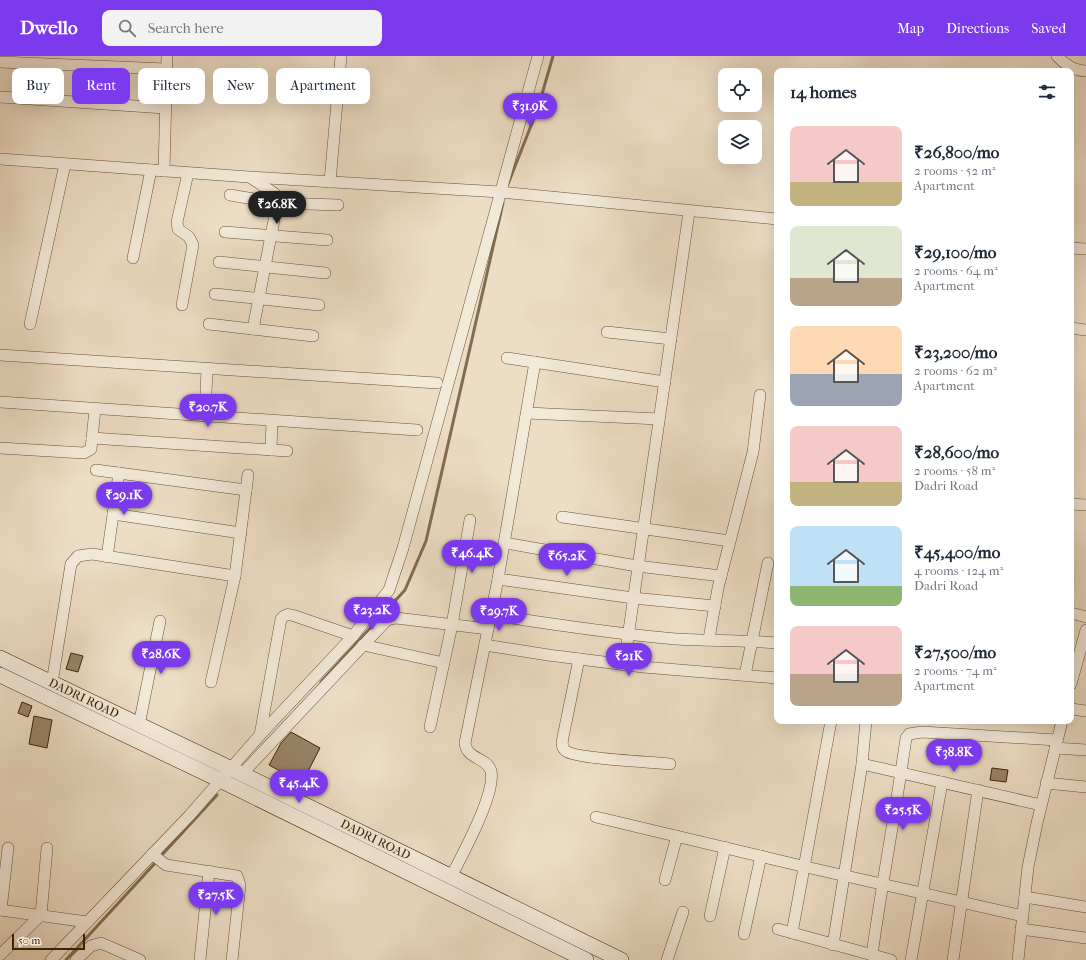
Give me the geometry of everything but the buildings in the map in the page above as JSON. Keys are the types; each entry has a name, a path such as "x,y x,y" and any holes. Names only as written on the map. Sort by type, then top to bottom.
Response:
{"street":[{"path":"166,68 167,56"},
{"path":"330,182 341,56"},
{"path":"236,771 260,735 353,636 389,590 504,193 538,56"},
{"path":"1057,56 1061,61 1073,68"},
{"path":"0,62 142,68"},
{"path":"1074,68 1086,71"},
{"path":"0,97 165,108"},
{"path":"164,171 165,104"},
{"path":"0,159 188,173 504,193 689,212 774,219"},
{"path":"30,324 65,164"},
{"path":"133,258 151,170"},
{"path":"182,305 193,245 192,240 177,226 188,173"},
{"path":"249,177 274,193 277,196 278,203 253,329"},
{"path":"230,195 278,203 338,205"},
{"path":"624,664 642,529 689,212"},
{"path":"225,232 327,240"},
{"path":"1074,248 1086,249"},
{"path":"219,262 325,273"},
{"path":"215,294 319,305"},
{"path":"209,324 313,336"},
{"path":"1074,328 1086,330"},
{"path":"607,332 671,339"},
{"path":"0,355 437,383"},
{"path":"507,358 665,382"},
{"path":"452,877 482,814 491,778 491,771 488,766 468,752 465,743 498,579 535,362"},
{"path":"205,416 207,369"},
{"path":"710,639 721,576 753,452 760,395"},
{"path":"0,402 417,430"},
{"path":"0,448 84,454 91,449 94,409"},
{"path":"527,413 659,419"},
{"path":"272,421 272,450"},
{"path":"92,438 287,451"},
{"path":"96,470 246,490"},
{"path":"107,557 119,473"},
{"path":"211,682 236,576 248,475"},
{"path":"1074,504 1086,505"},
{"path":"113,514 241,533"},
{"path":"562,517 730,541"},
{"path":"430,727 452,625 470,520"},
{"path":"504,543 637,566 721,576"},
{"path":"52,683 71,564 75,558 82,554 236,576"},
{"path":"745,675 768,563"},
{"path":"498,579 633,598 715,606"},
{"path":"260,735 269,679 282,618 288,614 353,636"},
{"path":"1074,614 1086,617"},
{"path":"491,615 628,634 676,639 752,640 774,643"},
{"path":"51,960 87,922 156,858 220,780 236,771 363,645 381,625 391,618 488,629"},
{"path":"139,725 160,621"},
{"path":"1074,679 1081,668 1086,630"},
{"path":"363,645 444,663"},
{"path":"485,645 579,660 774,678"},
{"name":"DADRI ROAD","path":"0,658 236,771 621,960"},
{"path":"579,660 563,737 562,744 564,750 585,756 670,764"},
{"name":"DADRI ROAD","path":"0,675 220,780 586,960"},
{"path":"1074,709 1086,711"},
{"path":"792,933 806,867 816,795 829,724"},
{"path":"833,945 862,764 866,724"},
{"path":"1018,960 1028,867 1046,783 1061,724"},
{"path":"872,955 882,884 902,773 906,738 909,734 913,732 1056,744 1086,750"},
{"path":"862,764 1041,805"},
{"path":"911,960 942,782"},
{"path":"1046,783 1086,787"},
{"path":"953,960 978,790"},
{"path":"596,817 806,867 1023,916"},
{"path":"665,880 677,836"},
{"path":"710,916 725,847"},
{"path":"8,848 0,910 87,922"},
{"path":"0,955 41,915 47,848"},
{"path":"744,934 761,856"},
{"path":"156,858 209,871 232,874 239,879 238,905 232,960"},
{"path":"200,960 209,871"},
{"path":"1025,897 1086,907"},
{"path":"667,960 683,912"},
{"path":"778,929 891,960"},
{"path":"1021,929 1086,938"},
{"path":"76,960 91,946 101,943 140,960"}],"waterway":[{"path":"508,184 538,108 553,56"},
{"path":"321,682 405,590 426,541 503,203"},
{"path":"160,857 217,795"},
{"path":"66,960 157,861"}]}
